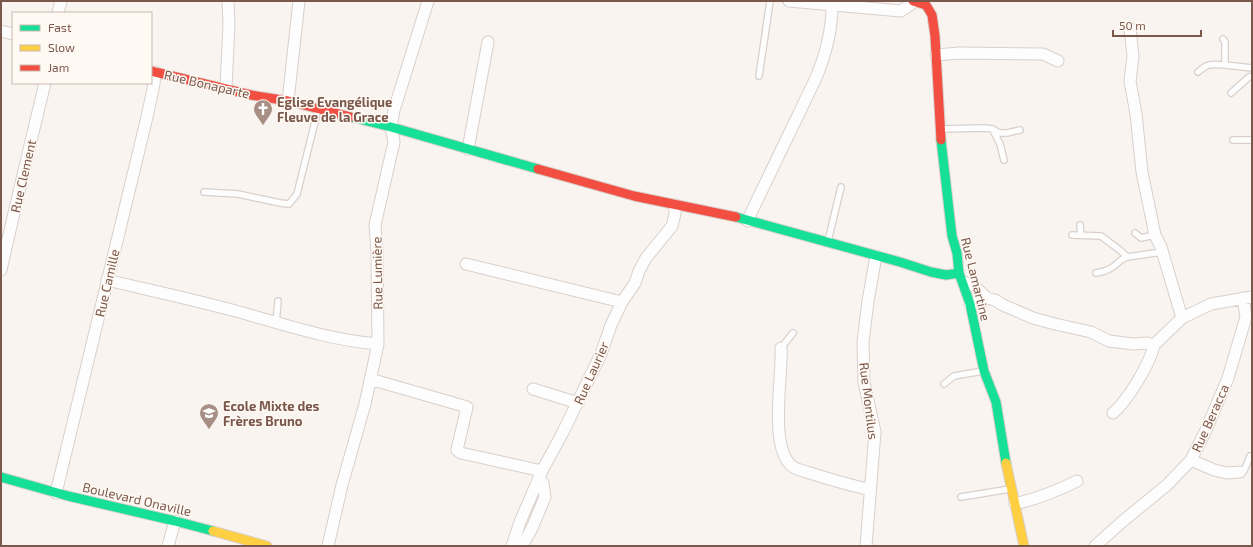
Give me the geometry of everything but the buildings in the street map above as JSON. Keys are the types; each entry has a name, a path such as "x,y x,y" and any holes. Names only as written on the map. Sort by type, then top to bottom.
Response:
{"street":[{"path":"58,12 61,1"},
{"path":"226,88 229,24 228,1"},
{"path":"288,100 299,1"},
{"name":"Rue Lumière","path":"328,546 342,485 365,404 378,344 376,225 394,142 391,127 394,110 428,1"},
{"path":"789,1 901,11 913,2"},
{"name":"Rue Lamartine","path":"913,2 928,3 932,15 935,36 940,129 952,236 957,253 961,277 970,304 984,371 996,402 1018,526 1024,546"},
{"path":"748,221 821,65 832,15 832,5"},
{"path":"1130,28 1133,56 1130,81 1136,114 1142,172 1155,235 1162,252 1182,318"},
{"path":"1,31 12,34"},
{"path":"468,149 488,42"},
{"path":"936,55 960,53 1043,54 1058,61"},
{"name":"Rue Bonaparte","path":"153,71 251,95 288,100 391,127 634,196 748,221 900,262 931,272 961,277"},
{"name":"Rue Clement","path":"1,270 45,84"},
{"name":"Rue Camille","path":"56,493 147,117 151,84"},
{"name":"Rue Laurier","path":"512,546 520,522 541,475 578,404 601,354 611,325 622,302 635,283 646,258 672,226 675,214 675,205"},
{"name":"Rue Montilus","path":"866,546 870,489 874,462 875,432 864,382 863,342 868,300 876,256"},
{"path":"466,264 622,302"},
{"path":"961,277 973,285 987,298 995,300 1033,318 1091,332 1109,341 1133,344 1147,343 1154,345"},
{"path":"107,280 232,310 276,323 353,342 378,344"},
{"path":"1113,413 1121,405 1140,377 1153,351 1154,345 1182,318 1212,304 1248,297"},
{"name":"Rue Beracca","path":"1095,546 1167,485 1191,460 1206,430 1228,378 1246,317 1248,297"},
{"path":"970,304 982,302 987,298"},
{"path":"781,348 782,359 779,420 780,438 783,454 786,459 793,467 870,489"},
{"path":"370,379 467,407 457,450 461,453 541,475 545,497 532,528 522,546"},
{"path":"533,389 578,404"},
{"path":"1191,460 1214,470 1227,473 1240,472"},
{"name":"Boulevard Onaville","path":"1,477 56,493 176,521 267,546"},
{"path":"1014,504 1032,500 1077,481"},
{"path":"168,546 176,521"}],"lane":[{"path":"759,76 770,1"},
{"path":"1223,39 1225,65"},
{"path":"1198,72 1211,64 1252,68"},
{"path":"1231,94 1252,76"},
{"path":"204,192 238,194 280,204 289,204 297,194 318,109"},
{"path":"940,129 985,128 993,129 999,133 1008,133 1020,130"},
{"path":"993,129 1000,144 1004,160"},
{"path":"1234,140 1252,140"},
{"path":"828,243 841,187"},
{"path":"1080,225 1081,235"},
{"path":"1135,233 1141,238 1155,235"},
{"path":"1072,235 1101,236 1127,257"},
{"path":"1096,273 1113,267 1127,257 1162,252"},
{"path":"276,323 278,301"},
{"path":"781,348 793,332"},
{"path":"944,384 954,376 984,371"},
{"path":"1240,472 1244,471 1250,456"},
{"path":"961,497 1011,489"}],"traffic: fast":[{"path":"351,117 538,169"},
{"path":"941,140 952,236 957,253 959,273 970,304 984,371 996,402 1006,463"},
{"path":"736,217 900,262 931,272 946,275 959,273"},
{"path":"1,477 68,496 213,531"}],"traffic: slow":[{"path":"1006,463 1024,546"},
{"path":"213,531 267,546"}],"traffic: jam":[{"path":"913,1 926,5 932,15 935,36 941,140"},
{"path":"152,71 251,95 288,101 351,117"},
{"path":"538,169 634,196 736,217"}],"place":[{"name":"Eglise Evangélique Fleuve de la Grace","path":"263,126"},
{"name":"Ecole Mixte des Frères Bruno","path":"209,430"}]}
